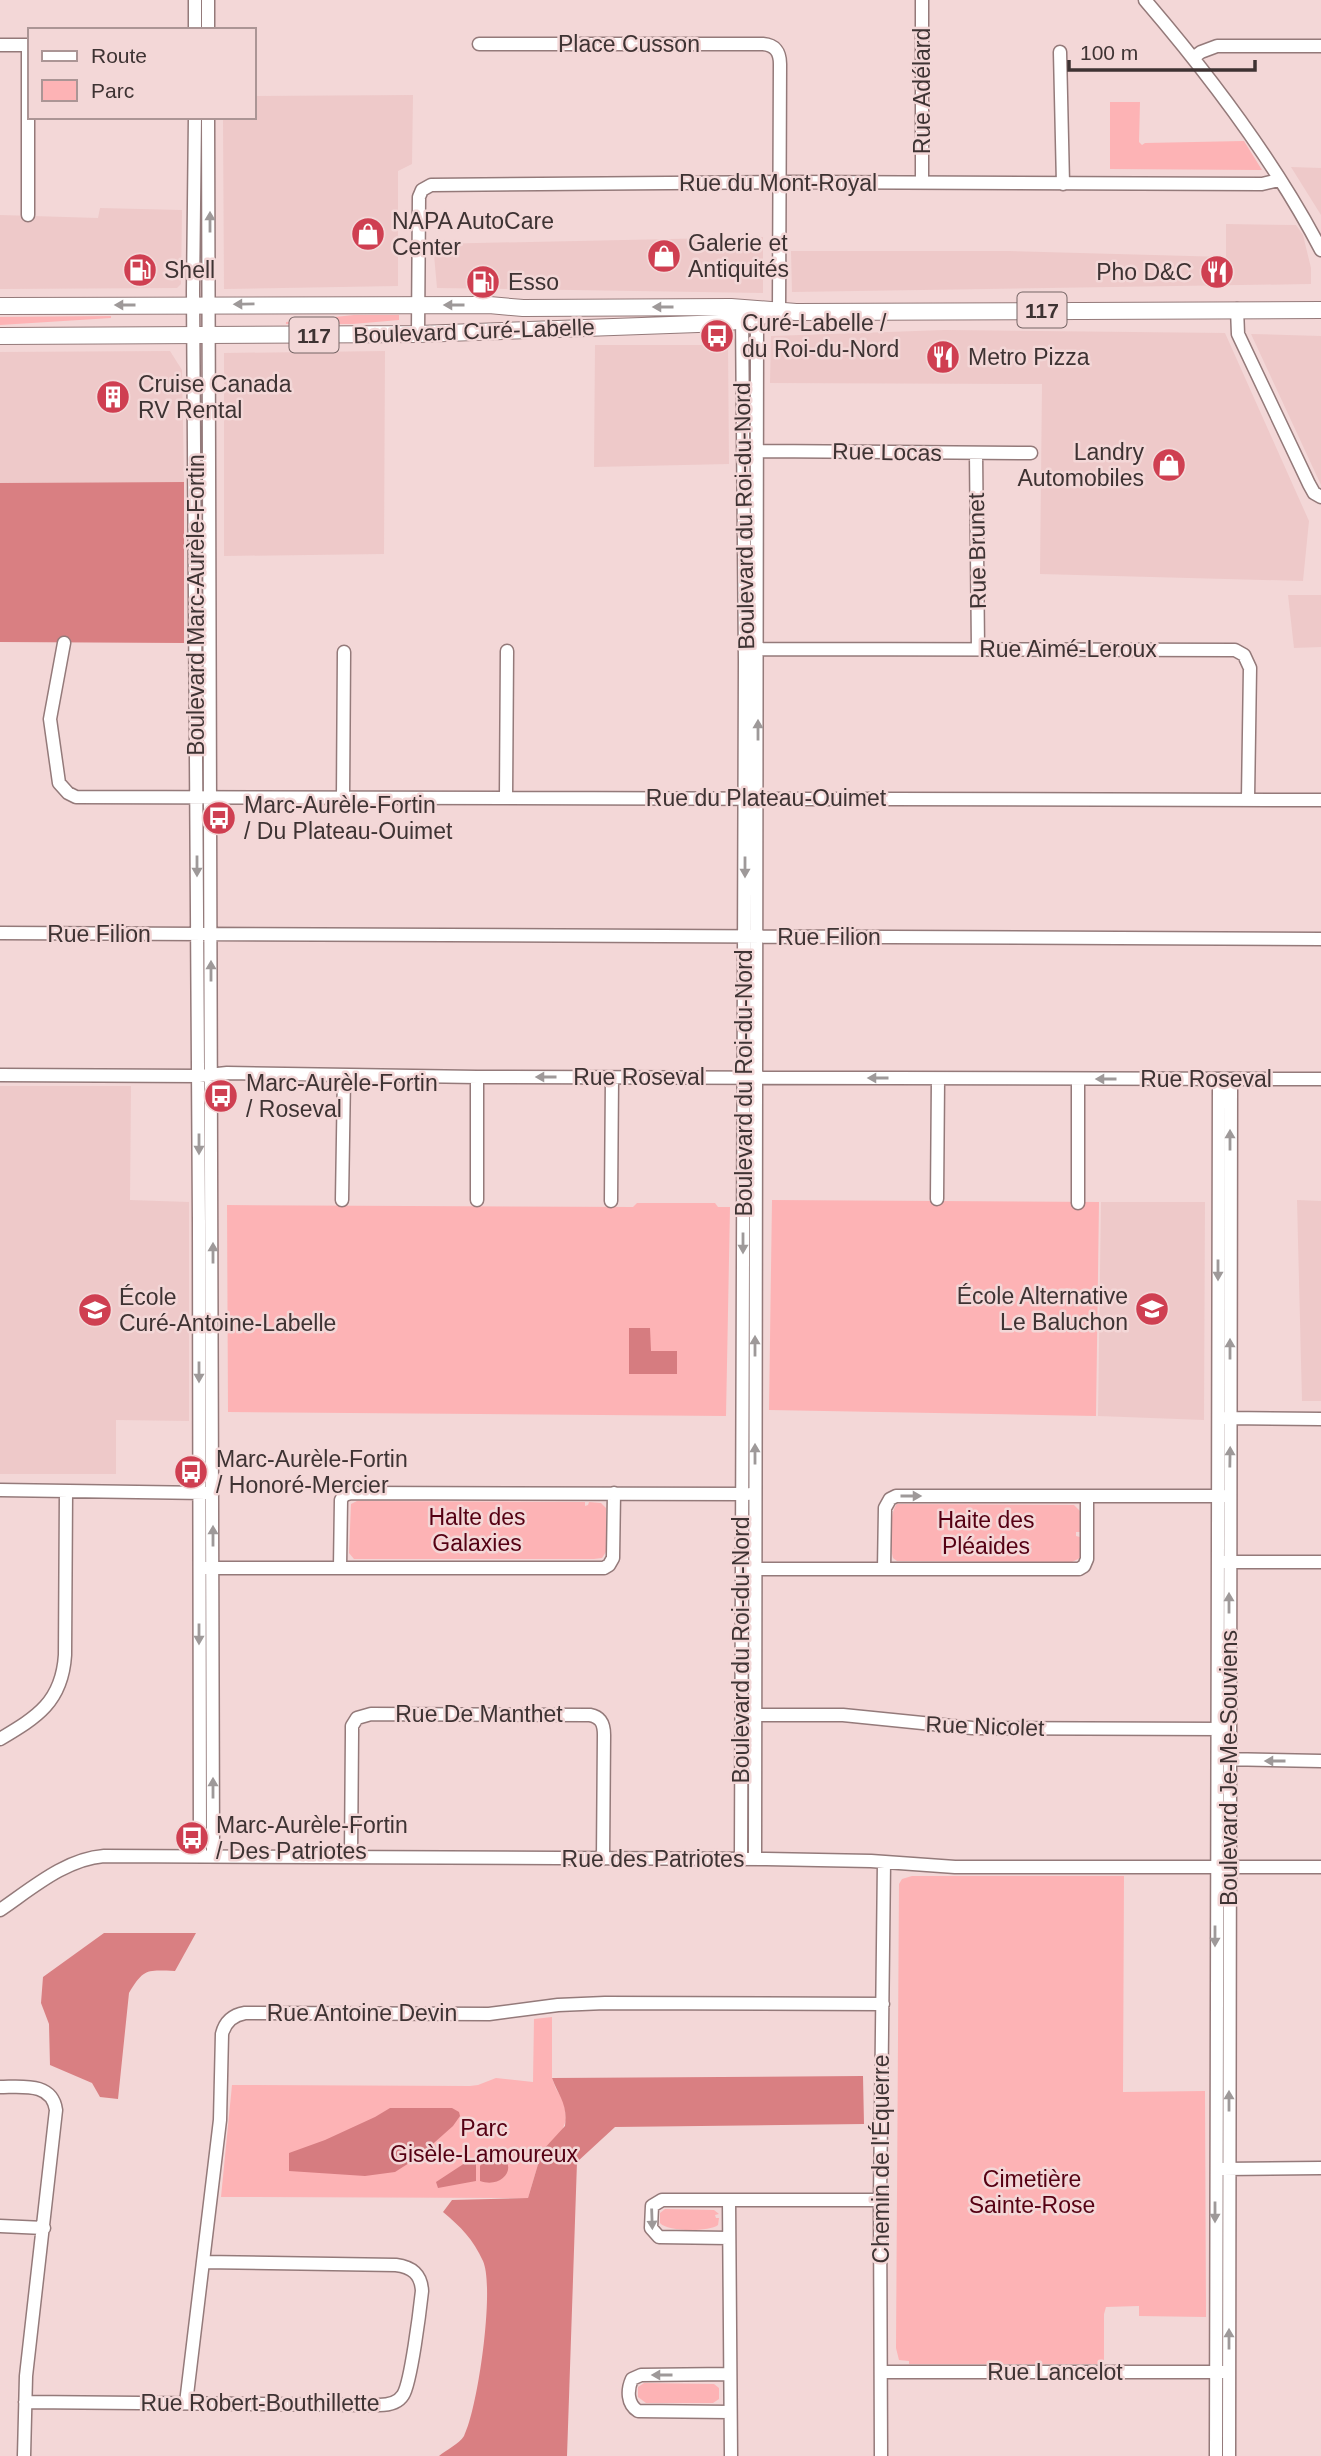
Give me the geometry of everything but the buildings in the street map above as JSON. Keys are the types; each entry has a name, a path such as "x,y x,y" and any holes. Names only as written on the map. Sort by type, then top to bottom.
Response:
{"main road":[{"name":"Boulevard Curé-Labelle","path":"0,306 489,305 523,309 750,314 1321,310"},
{"name":"Boulevard Curé-Labelle","path":"0,336 418,334 726,323 750,314"}],"street":[{"path":"195,0 195,28"},
{"path":"208,0 208,28"},
{"name":"Rue Adélard","path":"922,0 922,183"},
{"path":"1145,0 1230,105 1321,250"},
{"name":"Place Cusson","path":"479,44 763,44 777,50 780,64 780,182"},
{"path":"0,45 28,45"},
{"path":"1193,58 1204,50 1217,46 1321,46"},
{"path":"1060,52 1063,184"},
{"path":"28,215 29,119"},
{"name":"Boulevard Marc-Aurèle-Fortin","path":"195,119 202,305"},
{"name":"Boulevard Marc-Aurèle-Fortin","path":"206,1856 213,1492 204,935 197,798 202,305 208,119"},
{"name":"Rue du Mont-Royal","path":"418,334 419,197 422,190 428,186 780,182 1265,184 1279,180"},
{"path":"779,312 780,182"},
{"path":"1237,309 1237,328 1247,354 1309,484 1314,493 1321,497"},
{"name":"Boulevard du Roi-du-Nord","path":"750,314 744,451 751,649"},
{"name":"Boulevard du Roi-du-Nord","path":"741,1859 748,1715 751,649 758,451 750,314"},
{"name":"Boulevard Marc-Aurèle-Fortin","path":"202,336 211,798 204,935"},
{"name":"Rue Locas","path":"744,451 1031,453"},
{"name":"Rue Brunet","path":"976,453 978,649"},
{"path":"64,643 50,719 61,786 76,797 211,798"},
{"name":"Rue Aimé-Leroux","path":"751,649 1226,648 1240,652 1247,659 1250,668 1248,799"},
{"path":"506,798 507,651"},
{"path":"343,798 344,652"},
{"name":"Rue du Plateau-Ouimet","path":"211,798 1321,800"},
{"name":"Rue Filion","path":"0,933 1321,939"},
{"name":"Rue Roseval","path":"0,1075 205,1076 227,1073 612,1078 1321,1079"},
{"name":"Boulevard Marc-Aurèle-Fortin","path":"205,1076 199,1568 206,1856"},
{"path":"342,1200 344,1076"},
{"path":"477,1077 477,1200"},
{"path":"611,1201 612,1078"},
{"path":"937,1199 938,1079"},
{"path":"1078,1079 1078,1203"},
{"name":"Boulevard Je-Me-Souviens","path":"1216,2456 1222,2372 1225,1079"},
{"path":"1224,1418 1321,1419"},
{"path":"0,1490 213,1492"},
{"path":"0,1739 43,1710 55,1695 62,1678 65,1655 66,1491"},
{"path":"340,1568 342,1497 351,1493 748,1494"},
{"path":"199,1568 604,1568 613,1558 614,1493"},
{"path":"884,1569 885,1508 893,1497 1223,1496"},
{"path":"748,1569 1079,1569 1086,1564 1087,1559 1087,1497"},
{"path":"1223,1562 1321,1562"},
{"name":"Rue De Manthet","path":"351,1857 352,1733 354,1722 359,1716 371,1713 539,1713 590,1714 602,1722 603,1859"},
{"name":"Boulevard du Roi-du-Nord","path":"748,1715 755,1859"},
{"name":"Rue Nicolet","path":"748,1715 843,1715 972,1728 1222,1729"},
{"path":"1222,1759 1321,1761"},
{"name":"Rue des Patriotes","path":"0,1910 52,1876 83,1860 104,1856 755,1859 884,1862 962,1868 1321,1867"},
{"name":"Chemin de l'Équerre","path":"881,2456 880,2200 884,1862"},
{"name":"Rue Antoine Devin","path":"186,2403 220,2115 222,2034 228,2022 237,2015 489,2014 558,2005 605,2003 883,2004"},
{"path":"0,2087 40,2089 50,2095 55,2105 44,2228 27,2365 24,2456"},
{"path":"1222,2169 1321,2168"},
{"path":"729,2238 659,2237 651,2228 650,2213 654,2203 662,2200 880,2200"},
{"path":"729,2200 730,2456"},
{"path":"0,2226 44,2228"},
{"name":"Rue Robert-Bouthillette","path":"25,2402 379,2405 401,2398 406,2388 422,2296 419,2276 411,2269 400,2265 203,2262"},
{"name":"Rue Lancelot","path":"881,2372 1222,2372"},
{"name":"Boulevard Je-Me-Souviens","path":"1222,2372 1229,2456"},
{"path":"730,2374 641,2375 632,2379 629,2393 632,2406 638,2411 730,2412"}],"shaded area":[{"path":"413,95 412,164 398,171 398,286 224,289 223,119 256,119 256,96"},
{"path":"1291,167 1321,168 1321,215"},
{"path":"100,208 182,210 181,284 177,288 0,289 0,215 98,218"},
{"path":"1226,224 1296,225 1303,235 1311,268 1311,284 792,292 791,251 1009,251 1226,257"},
{"path":"763,237 763,293 437,288 433,244"},
{"path":"945,330 1225,333 1309,521 1303,581 1040,574 1042,384 770,383 771,336"},
{"path":"1251,334 1321,336 1321,485"},
{"path":"595,345 728,345 729,464 594,467"},
{"path":"170,351 182,370 184,482 0,483 0,352"},
{"path":"385,351 384,554 224,556 224,353"},
{"path":"184,482 184,643 0,642 0,483"},
{"path":"1288,595 1321,595 1321,647 1294,648"},
{"name":"École Curé-Antoine-Labelle","path":"0,1086 131,1086 130,1200 189,1202 189,1421 116,1420 116,1474 0,1474"},
{"path":"1297,1200 1321,1201 1321,1401 1302,1401"},
{"name":"École Alternative Le Baluchon","path":"1101,1202 1205,1202 1204,1420 1098,1416"},
{"path":"629,1328 650,1328 651,1351 677,1351 677,1374 629,1374"},
{"path":"104,1933 196,1933 175,1971 147,1972 129,1993 118,2099 100,2097 92,2083 50,2065 49,2024 41,2003 43,1977"},
{"path":"863,2076 864,2124 615,2127 577,2162 567,2456 439,2456 462,2439 469,2422 483,2348 487,2296 486,2275 479,2253 466,2234 443,2212 452,2200 528,2198 542,2151 565,2126 564,2106 552,2078"},
{"path":"390,2108 452,2108 459,2112 460,2116 453,2126 417,2158 395,2172 365,2176 289,2171 289,2153 325,2140"},
{"path":"500,2155 508,2165 505,2175 495,2182 480,2181 480,2166 488,2156"},
{"path":"468,2161 476,2163 476,2181 438,2188 436,2182"}],"green space":[{"path":"1110,102 1140,102 1139,142 1142,145 1244,141 1262,170 1110,169"},
{"path":"354,315 399,315 399,320 353,324 286,324 286,322"},
{"path":"0,317 111,318 0,325"},
{"path":"772,1200 1099,1202 1096,1416 769,1410"},
{"path":"637,1203 715,1203 718,1207 730,1207 726,1416 228,1412 227,1205 633,1207"},
{"name":"Halte des Galaxies","path":"357,1501 585,1502 585,1506 589,1502 601,1503 606,1508 606,1552 602,1558 594,1559 354,1559 349,1553 351,1504"},
{"name":"Haite des Pléaides","path":"897,1504 1074,1505 1080,1511 1080,1532 1076,1532 1076,1536 1080,1537 1080,1558 1072,1562 897,1561 893,1558 891,1522"},
{"name":"Cimetière Sainte-Rose","path":"912,1876 1124,1876 1123,2092 1205,2091 1206,2317 1139,2316 1139,2306 1106,2307 1104,2364 909,2364 909,2361 899,2360 896,2348 899,1884 902,1879"},
{"name":"Parc Gisèle-Lamoureux","path":"552,2017 552,2078 564,2101 566,2120 562,2131 542,2151 528,2198 221,2197 232,2085 470,2086 496,2078 533,2082 534,2019"},
{"path":"665,2209 714,2210 719,2214 715,2215 719,2218 718,2225 698,2230 664,2226 660,2223 660,2213"},
{"path":"644,2383 714,2384 719,2388 719,2399 713,2403 646,2403 638,2397 638,2387"}],"place":[{"name":"NAPA AutoCare Center","path":"368,234"},
{"name":"Galerie et Antiquités","path":"664,256"},
{"name":"Shell","path":"140,270"},
{"name":"Pho D&C","path":"1217,272"},
{"name":"Esso","path":"483,282"},
{"name":"Curé-Labelle / du Roi-du-Nord","path":"717,336"},
{"name":"Metro Pizza","path":"943,357"},
{"name":"Cruise Canada RV Rental","path":"113,397"},
{"name":"Landry Automobiles","path":"1169,465"},
{"name":"Marc-Aurèle-Fortin / Du Plateau-Ouimet","path":"219,818"},
{"name":"Marc-Aurèle-Fortin / Roseval","path":"221,1096"},
{"name":"École Alternative Le Baluchon","path":"1152,1309"},
{"name":"École Curé-Antoine-Labelle","path":"95,1310"},
{"name":"Marc-Aurèle-Fortin / Honoré-Mercier","path":"191,1472"},
{"name":"Marc-Aurèle-Fortin / Des Patriotes","path":"192,1838"}]}
